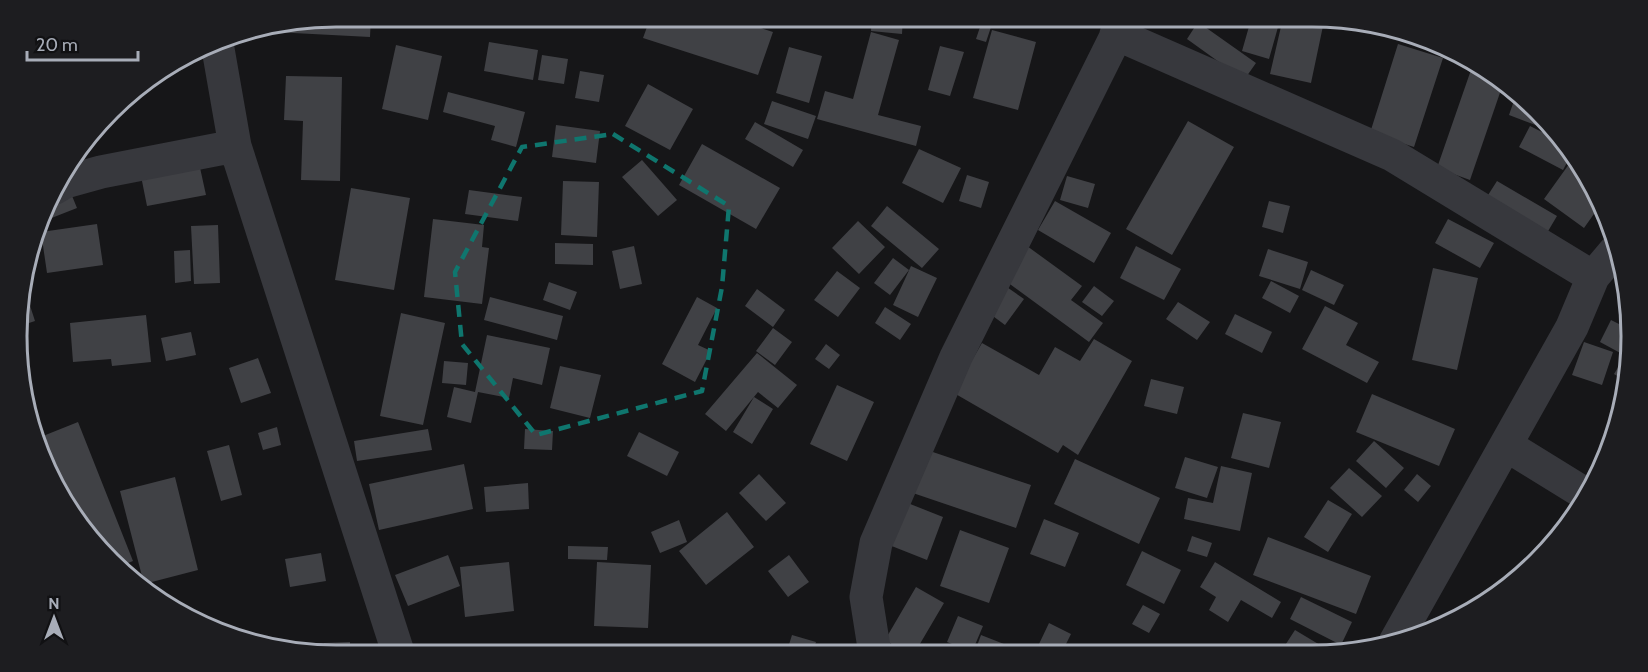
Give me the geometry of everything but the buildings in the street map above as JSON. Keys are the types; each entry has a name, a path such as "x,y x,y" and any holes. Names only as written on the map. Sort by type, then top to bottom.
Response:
{"street":[{"path":"874,645 866,597 876,543 956,357 1120,27"},
{"path":"1125,27 1392,155 1593,277"},
{"path":"218,51 235,146 396,645"},
{"path":"68,181 101,172 235,146"},
{"path":"1401,632 1572,327 1593,277 1610,257"},
{"path":"1506,446 1580,491"}],"highlighted area":[{"path":"613,134 729,206 722,287 702,391 536,435 462,344 455,272 522,147"}]}
